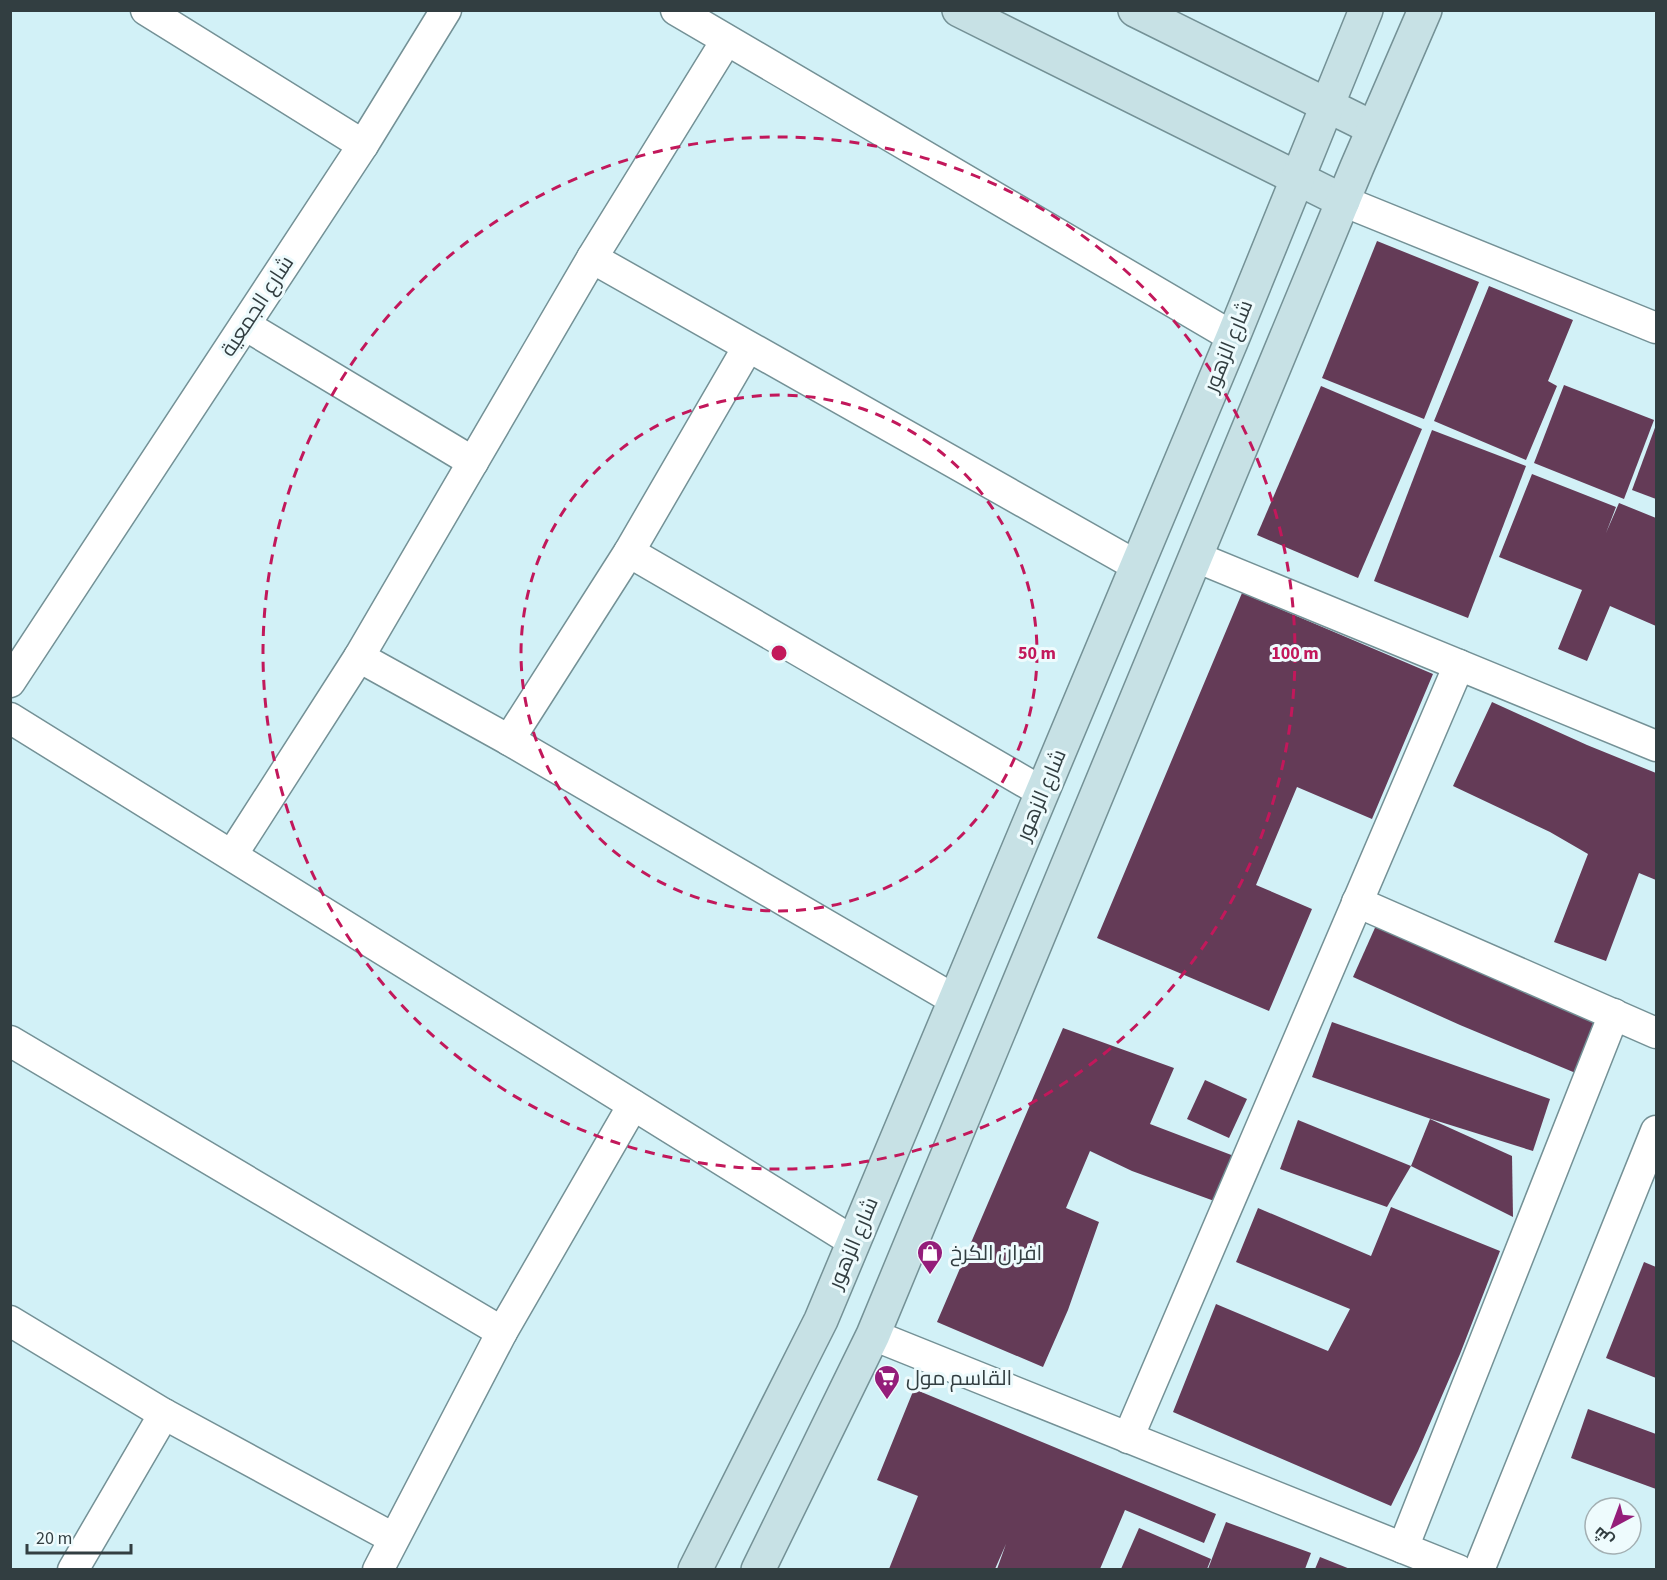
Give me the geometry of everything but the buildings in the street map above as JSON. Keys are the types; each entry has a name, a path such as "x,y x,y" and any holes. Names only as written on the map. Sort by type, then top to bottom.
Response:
{"main road":[{"path":"959,10 1343,201"},
{"path":"1135,10 1373,128"},
{"name":"شارع الزهور","path":"695,1569 821,1320 1233,337 1366,10"},
{"path":"759,1569 873,1335 1373,128 1425,10"},
{"path":"938,1040 986,1062"}],"street":[{"path":"146,10 363,145"},
{"name":"شارع الجمعية","path":"10,682 363,145 446,10"},
{"path":"676,10 1233,337"},
{"path":"232,855 359,657 592,258 726,41"},
{"path":"1343,201 1656,328"},
{"path":"592,258 1137,566"},
{"path":"245,325 473,462"},
{"path":"509,740 629,552 748,347"},
{"path":"629,552 1042,792"},
{"path":"1196,557 1656,746"},
{"path":"359,657 509,740 955,1000"},
{"path":"1128,1438 1459,665"},
{"path":"10,718 854,1242"},
{"path":"1357,903 1656,1033"},
{"path":"1403,1548 1614,1014"},
{"path":"10,1041 502,1332"},
{"path":"378,1569 502,1332 633,1105"},
{"path":"1479,1569 1656,1131"},
{"path":"10,1321 164,1414 393,1538"},
{"path":"873,1335 1458,1569"},
{"path":"73,1569 164,1414"}],"place":[{"name":"افران الكرخ","path":"930,1276"},
{"name":"القاسم مول","path":"887,1401"}]}
